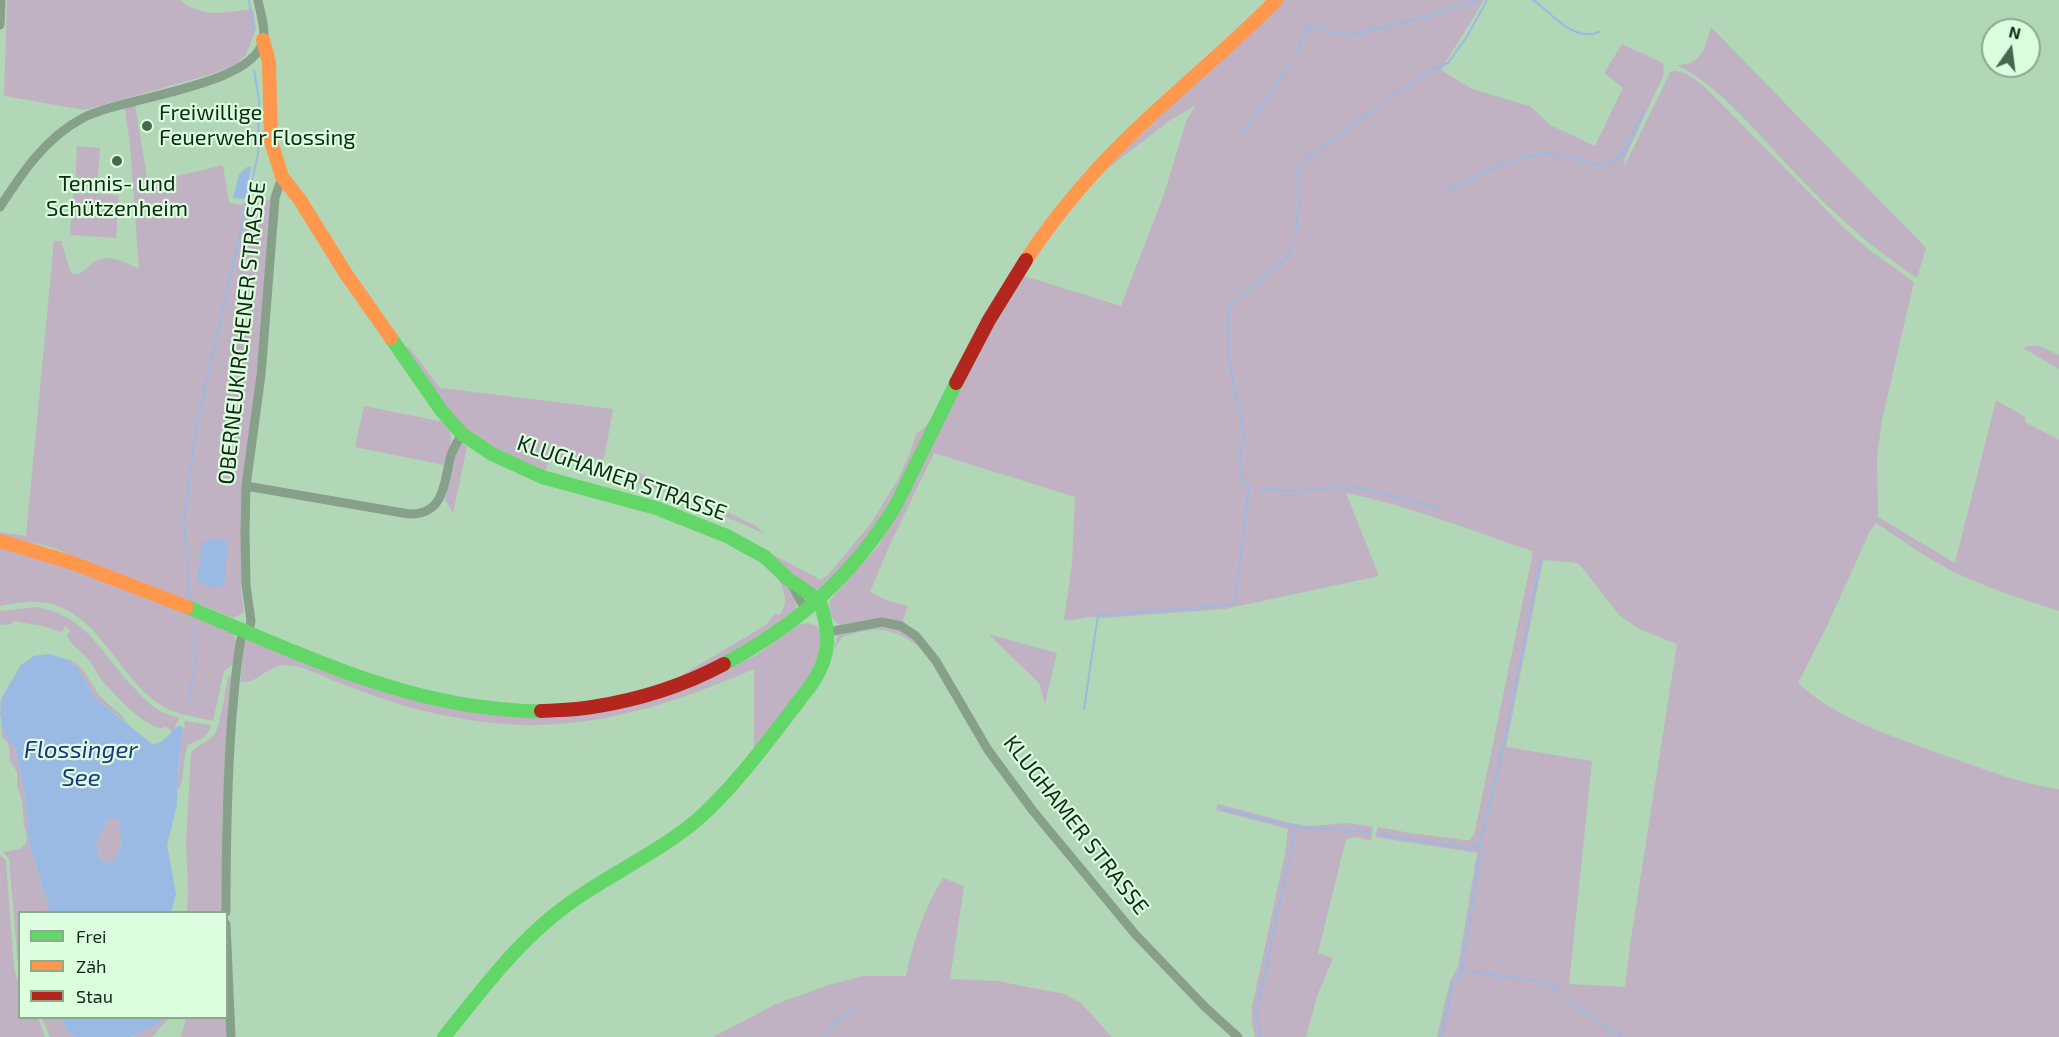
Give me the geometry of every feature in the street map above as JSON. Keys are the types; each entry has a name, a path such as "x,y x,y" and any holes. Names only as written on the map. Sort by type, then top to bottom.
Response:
{"main road":[{"path":"0,541 71,562 358,676 416,694 474,707 497,710 555,710 622,700 682,684 707,674 748,653 806,611 843,576 887,519 990,316 1047,230 1112,153 1238,39 1276,0"},
{"name":"OBERNEUKIRCHENER STRASSE","path":"263,40 269,62 271,141 282,177"},
{"name":"KLUGHAMER STRASSE","path":"282,177 300,200 346,274 441,411 462,434 492,454 542,477 656,508 727,536 765,557 788,579 819,600"},
{"path":"444,1037 508,960 539,928 580,897 682,832 719,798 751,761 817,676 827,653 827,621 819,600"},
{"path":"806,611 828,632"}],"street":[{"path":"0,25 1,0"},
{"path":"0,207 41,151 57,135 73,124 99,111 216,79 247,62 258,50 263,40 258,0"},
{"name":"OBERNEUKIRCHENER STRASSE","path":"226,911 226,817 236,670 246,631 251,621 246,585 246,486 261,375 276,198 282,177"},
{"path":"246,486 409,514 420,513 439,501 451,456 462,434"},
{"name":"KLUGHAMER STRASSE","path":"788,579 806,611"},
{"name":"KLUGHAMER STRASSE","path":"828,632 882,622 901,626 915,636 936,661 988,750 1033,811 1135,934 1205,1007 1238,1037"},
{"path":"228,969 231,1037"}],"shaded area":[{"path":"7,0 180,0 188,6 206,12 253,9 256,29 246,55 234,66 85,110 4,96"},
{"path":"1282,0 1484,0 1441,70 1472,89 1530,106 1550,125 1595,146 1623,88 1604,73 1622,44 1663,63 1664,74 1625,158 1624,167 1671,71 1686,74 1708,90 1846,230 1914,282 1882,420 1877,456 1878,517 1955,563 1996,400 2025,417 2025,422 2059,440 2059,611 2001,592 1955,572 1876,523 1870,531 1827,626 1798,683 1847,717 1884,733 1999,774 2059,789 2059,1037 1437,1037 1450,981 1458,967 1477,853 1375,837 1378,827 1464,840 1470,840 1474,835 1532,551 1417,512 1346,493 1379,576 1225,609 1064,620 1072,563 1075,497 934,453 890,544 870,592 886,600 908,606 900,628 924,650 894,633 876,630 842,637 834,650 840,625 831,614 830,600 879,545 901,507 998,310 1021,275 1121,306 1163,197 1187,119 1196,105 1169,121 1099,175","holes":["1543,560 1579,564 1620,616 1639,629 1677,644 1625,987 1569,984 1592,761 1506,747"]},
{"path":"1711,27 1926,248 1917,278 1884,255 1838,216 1726,100 1677,65 1693,62 1702,54"},
{"path":"135,105 148,183 223,165 229,203 240,205 251,200 272,200 259,351 242,504 241,590 244,612 234,618 48,546 0,536 0,532 26,536 54,241 61,241 71,273 79,273 97,260 106,258 139,269 125,108"},
{"path":"77,146 100,148 97,190 75,189"},
{"path":"73,192 119,195 116,238 70,235"},
{"path":"2040,346 2059,355 2059,369 2023,348"},
{"path":"409,347 440,388 613,409 604,459 561,457 549,460 545,474 468,435 403,348"},
{"path":"364,406 444,422 451,437 444,465 355,447"},
{"path":"936,412 885,509 861,545 828,583 813,591 757,546 821,580 828,575 872,522 898,479 916,434 925,427"},
{"path":"462,443 467,447 453,513 445,500 456,453"},
{"path":"627,468 698,498 756,526 765,534 669,492 627,480"},
{"path":"0,545 85,570 232,632 236,640 235,652 232,665 224,671 213,721 180,713 161,705 145,692 104,643 75,615 57,606 37,602 0,606"},
{"path":"772,568 793,594 795,612 735,652 670,682 766,625 775,614 779,615 783,610 785,598"},
{"path":"36,607 54,612 82,628 145,700 162,712 179,718 173,732 165,726 162,729 153,726 123,703 104,683 88,659 76,648 67,634 71,631 65,626 62,632 14,621 11,624 0,625 0,611"},
{"path":"808,623 817,626 821,632 823,644 820,655 814,669 795,698 754,750 754,669 703,690 650,707 596,719 540,725 514,725 462,719 424,711 386,700 292,665 276,667 253,680 240,682 244,642 248,639 382,690 436,706 525,716 694,685 755,656 800,624"},
{"path":"988,634 1057,653 1045,704 1039,683"},
{"path":"66,659 73,661 83,670 99,695 127,723 95,698 78,668"},
{"path":"231,676 222,817 222,911 187,911 186,843 191,753 214,735 221,716 228,677"},
{"path":"1,719 5,736 15,748 26,800 29,843 50,911 18,911 18,964 9,859 3,852 20,849 26,843 27,838 22,801 17,785 17,772 9,760 8,743 2,737"},
{"path":"186,721 211,725 205,736 188,745 180,788 177,789 183,728"},
{"path":"1218,804 1309,826 1346,823 1373,827 1371,840 1354,837 1346,839 1318,953 1333,958 1317,996 1306,1037 1255,1037 1252,1023 1252,1007 1285,854 1288,829 1216,810"},
{"path":"112,818 119,821 121,846 114,861 107,863 100,859 96,845 107,820"},
{"path":"0,855 6,860 14,968 18,982 18,1019 38,1019 45,1037 0,1037"},
{"path":"943,878 964,886 950,979 997,981 1064,994 1081,1003 1112,1037 713,1037 776,1004 829,985 863,976 906,976 920,925"},
{"path":"42,1019 61,1019 69,1032 76,1037 50,1037"},
{"path":"161,1019 168,1019 152,1037 133,1037 140,1032"},
{"path":"186,1019 226,1019 229,1037 181,1037"}],"water":[{"path":"247,167 251,167 245,199 233,198 239,174"},
{"path":"216,538 228,541 225,579 223,586 215,588 200,584 197,577 202,542"},
{"name":"Flossinger See","path":"49,654 66,659 78,668 95,698 152,744 164,740 180,725 183,728 177,805 167,845 176,894 171,911 50,911 29,843 26,800 15,748 5,736 0,715 2,697 21,665 34,656","holes":["112,818 119,821 121,846 114,860 107,863 100,859 96,845 107,820"]},
{"path":"61,1019 161,1019 159,1023 131,1037 76,1037 69,1032"}],"waterway":[{"path":"249,0 253,31"},
{"path":"1295,53 1310,25 1342,35 1354,34 1418,19 1477,0"},
{"path":"1390,98 1430,71 1448,63 1466,38 1487,0"},
{"path":"1533,0 1572,30 1590,34 1599,32"},
{"path":"1244,133 1290,63"},
{"path":"190,599 184,521 196,428 258,154 259,100 254,70"},
{"path":"1295,237 1299,205 1298,165 1380,105"},
{"path":"1444,191 1502,165 1539,154 1554,153 1602,165 1612,162 1622,154 1640,119 1643,108"},
{"path":"1084,709 1098,615 1230,605 1235,601 1249,487 1240,471 1243,430 1232,378 1228,318 1230,306 1288,256 1293,244"},
{"path":"1258,488 1288,491 1357,487 1438,508"},
{"path":"1379,835 1469,848 1480,844 1504,743 1541,560"},
{"path":"190,700 195,665 194,625"},
{"path":"1222,809 1296,827 1370,832"},
{"path":"1261,1037 1256,1015 1296,827"},
{"path":"1440,1037 1451,990 1462,968 1480,844"},
{"path":"1462,968 1471,972 1545,982 1559,992"},
{"path":"1566,999 1621,1037"},
{"path":"822,1037 840,1018 859,1006"}],"traffic: fast":[{"path":"391,338 441,410 462,434 492,454 542,477 656,508 727,536 765,557 788,579 819,600"},
{"path":"724,664 776,633 799,615 822,596 862,553 897,503 956,383"},
{"path":"444,1037 496,974 538,929 570,903 680,833 713,805 743,773 818,675 827,644 826,623 819,600"},
{"path":"187,607 301,655 379,684 459,704 541,711"}],"traffic: slow":[{"path":"1026,260 1066,206 1110,156 1276,0"},
{"path":"263,40 269,62 271,141 282,177 300,200 346,274 391,338"},
{"path":"0,541 73,563 187,607"}],"traffic: jam":[{"path":"956,383 989,320 1026,260"},
{"path":"541,711 586,708 643,696 693,679 724,664"}],"place":[{"name":"Freiwillige Feuerwehr Flossing","path":"147,126"},
{"name":"Tennis- und Schützenheim","path":"117,161"}]}
